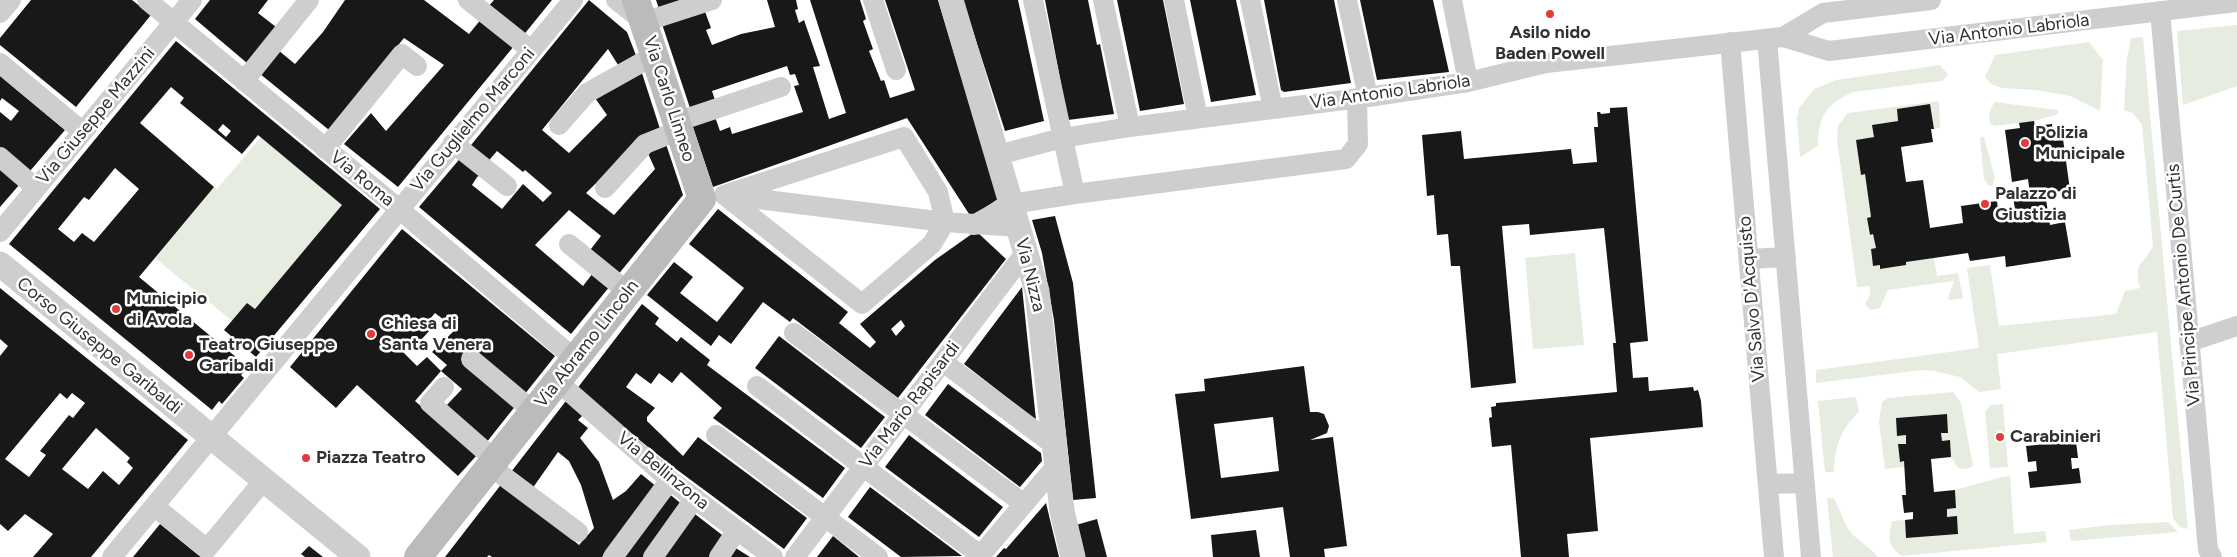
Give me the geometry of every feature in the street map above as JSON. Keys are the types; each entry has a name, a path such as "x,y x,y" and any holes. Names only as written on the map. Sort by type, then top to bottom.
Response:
{"main road":[{"name":"Via Carlo Linneo","path":"640,11 678,126 713,197"},
{"name":"Via Abramo Lincoln","path":"418,557 628,292 713,197"}],"street":[{"path":"0,13 11,0"},
{"name":"Via Roma","path":"148,0 399,209 575,359"},
{"name":"Via Giuseppe Mazzini","path":"0,232 192,0"},
{"path":"244,81 309,0"},
{"path":"468,0 531,50"},
{"name":"Via Guglielmo Marconi","path":"152,509 205,432 277,356 572,0"},
{"path":"616,0 640,11 712,0"},
{"path":"873,0 896,70"},
{"name":"Via Nizza","path":"951,0 1037,292 1062,511 1073,557"},
{"path":"1033,0 1075,194"},
{"path":"1103,0 1130,126"},
{"path":"1174,0 1198,118"},
{"path":"1250,0 1273,109"},
{"path":"974,225 1011,204 1346,159 1358,144 1362,98 1347,0"},
{"path":"1452,0 1468,82"},
{"name":"Via Antonio Labriola","path":"1775,38 1824,13 1931,0"},
{"name":"Via Antonio Labriola","path":"998,155 1062,138 1130,126 1362,98 1468,82 1546,63 1775,38 1829,51 2237,2"},
{"name":"Via Principe Antonio De Curtis","path":"2160,12 2208,550 2212,557"},
{"path":"1775,38 1786,257 1811,557"},
{"name":"Via Salvo D'Acquisto","path":"1730,42 1774,557"},
{"path":"325,149 402,54 417,66"},
{"path":"559,125 587,93 654,55"},
{"path":"0,63 83,132"},
{"path":"605,188 645,144 678,126 780,87"},
{"path":"904,137 938,192 945,222 932,244 862,304 713,197 904,137"},
{"path":"454,143 507,186"},
{"path":"0,157 36,188"},
{"path":"713,197 769,199 945,222 1018,227"},
{"path":"569,244 628,292"},
{"name":"Via Mario Rapisardi","path":"795,557 1025,252"},
{"path":"1748,259 1786,257"},
{"name":"Corso Giuseppe Garibaldi","path":"0,264 358,557"},
{"path":"2189,342 2237,326"},
{"path":"794,334 1024,504"},
{"path":"471,359 533,411"},
{"path":"757,386 980,556 1024,504 1055,455 943,362"},
{"name":"Via Bellinzona","path":"558,381 670,480 773,557"},
{"path":"444,387 430,402 493,463 578,532"},
{"path":"716,435 878,557"},
{"path":"112,557 152,509 208,553 264,480"},
{"path":"613,557 670,480"},
{"path":"1768,484 1805,483"},
{"path":"653,557 695,498"},
{"path":"720,557 737,530"}],"shaded area":[{"path":"2237,25 2237,86 2183,105 2177,31"},
{"path":"2143,37 2188,529 2180,527 2173,518 2157,332 1997,354 2001,389 1979,392 1960,377 1922,370 1816,383 1816,370 1979,348 1967,268 1990,265 1999,326 2116,314 2125,291 2140,288 2138,268 2153,246 2142,125 2133,113 2124,110 2127,59 2131,38"},
{"path":"2089,42 2103,60 2100,111 2070,96 2035,90 2002,88 1991,84 1985,77 1995,55"},
{"path":"1940,65 1948,75 1942,81 1854,92 1837,101 1822,119 1818,146 1800,157 1797,118 1799,108 1814,89 1836,80"},
{"path":"1939,101 1940,128 1934,129 1930,104 1897,109 1898,121 1873,125 1874,137 1856,140 1861,174 1865,174 1871,217 1867,218 1869,235 1873,234 1876,248 1871,249 1873,266 1880,265 1881,269 1906,265 1906,262 1934,257 1937,276 1958,273 1963,298 1950,300 1948,298 1954,281 1888,290 1880,308 1870,310 1865,304 1869,298 1869,286 1857,286 1837,139 1838,126 1848,113"},
{"path":"1994,102 2058,110 2058,114 2034,121 1994,126 1990,123 1989,114"},
{"path":"261,137 342,205 255,309 247,303 232,321 155,258 214,187 217,189"},
{"path":"1984,137 1995,178 1992,186 1989,186 1984,179 1980,138"},
{"path":"1575,253 1584,345 1533,349 1525,258"},
{"path":"1953,392 1961,403 1973,466 1967,469 1958,468 1951,457 1950,440 1942,441 1941,433 1948,433 1947,414 1897,418 1897,436 1906,435 1906,444 1898,445 1900,461 1904,461 1905,467 1885,469 1879,422 1882,402 1888,398"},
{"path":"1856,397 1859,412 1847,425 1840,439 1837,447 1834,472 1825,472 1818,401"},
{"path":"2003,404 2008,467 1990,468 1985,412 1991,405"},
{"path":"2010,476 2014,534 2045,531 2047,542 1902,556 1894,549 1890,541 1892,521 1905,520 1906,538 1958,534 1957,517 1947,517 1947,509 1956,508 1955,490"},
{"path":"1827,498 1833,498 1849,530 1877,557 1833,557"},
{"path":"2168,522 2178,532 2071,541 2069,530 2110,525"}],"building":[{"path":"31,0 132,0 151,15 76,107 0,45 0,38"},
{"path":"210,0 268,0 258,13 276,27 247,63 195,19"},
{"path":"345,0 424,0 469,34 482,18 514,46 398,187 344,144 371,113 386,131 444,65 404,38 329,130 259,73 278,50 295,64 323,32"},
{"path":"494,0 552,0 522,37 487,8"},
{"path":"589,0 627,32 637,58 620,68 608,49 542,130 569,153 607,115 595,98 641,70 661,132 643,137 586,193 614,215 655,169 646,149 665,141 683,195 617,276 587,254 601,236 569,210 535,245 583,286 593,273 610,286 571,334 419,207 463,155 485,172 477,177 472,185 502,209 523,184 543,202 552,193 525,170 523,172 497,151 485,165 467,150"},
{"path":"656,0 694,0 660,12"},
{"path":"767,0 796,0 798,9 795,10 799,23 804,20 820,66 813,67 829,119 846,113 810,0 860,0 866,19 863,21 873,49 869,51 881,81 884,80 890,98 915,90 885,0 938,0 998,199 971,217 907,118 713,187 691,121 714,114 720,131 730,127 732,134 803,112 794,86 799,85 795,74 790,75 787,66 712,91 716,103 691,111 661,21 703,6 711,28 706,30 712,45 741,34 775,27"},
{"path":"963,0 1018,0 1044,121 1005,131"},
{"path":"1045,0 1088,0 1097,45 1100,44 1114,114 1068,120"},
{"path":"1117,0 1163,0 1184,104 1140,111"},
{"path":"1190,0 1236,0 1256,95 1211,102"},
{"path":"1264,0 1334,0 1351,83 1284,92 1281,90"},
{"path":"1360,0 1433,0 1449,72 1377,80"},
{"path":"176,41 380,209 256,357 224,330 247,303 255,309 342,205 258,135 242,154 180,103 184,98 171,87 140,123 214,187 139,277 248,367 241,375 244,378 222,404 219,401 212,410 9,244","holes":["223,124 231,131 226,137 218,130","115,168 139,189 94,242 82,233 74,242 58,229 84,197 89,200"]},
{"path":"0,76 65,130 30,171 0,149 0,112 11,121 19,111 2,98 0,101"},
{"path":"1930,104 1934,129 1931,129 1933,142 1901,147 1906,182 1923,180 1930,228 1963,223 1961,206 1997,201 1999,218 2016,215 2013,197 2030,194 2028,179 2012,182 2005,130 2020,128 2019,123 2034,121 2035,126 2052,124 2054,141 2063,139 2070,190 2045,193 2050,225 2065,222 2071,257 2006,267 2005,256 1970,261 1968,253 1906,262 1906,265 1880,269 1880,265 1873,266 1871,249 1876,248 1873,234 1870,235 1867,218 1871,217 1865,174 1861,175 1856,140 1874,137 1872,125 1898,121 1897,109"},
{"path":"1627,107 1648,341 1630,343 1633,378 1648,377 1649,391 1693,387 1694,391 1698,390 1703,427 1590,438 1598,531 1567,534 1569,557 1521,557 1511,445 1492,447 1489,418 1492,417 1491,407 1496,406 1496,403 1617,392 1613,343 1616,343 1604,228 1530,235 1529,224 1502,226 1516,383 1471,388 1460,266 1451,266 1448,234 1437,235 1434,195 1427,196 1422,135 1461,131 1464,159 1571,149 1573,164 1597,162 1594,127 1598,127 1597,112 1601,114 1610,113 1610,108"},
{"path":"0,167 20,184 0,207"},
{"path":"718,209 848,312 839,323 870,348 876,342 860,324 935,260 976,231 1006,259 898,398 793,318 790,322 763,302 731,344 719,335 711,346 647,295 674,262 693,277 680,293 717,322 744,288 689,244","holes":["901,320 905,326 896,336 891,329"]},
{"path":"1055,216 1073,283 1096,498 1073,500 1054,320 1042,253 1032,220"},
{"path":"402,229 555,356 486,443 445,407 462,389 441,371 415,401 477,455 458,476 357,385 336,408 290,367","holes":["435,313 456,329 432,352 447,365 441,371 427,357 417,366 403,352 417,338 420,341 430,330 424,326"]},
{"path":"1022,287 1036,420 964,364"},
{"path":"0,288 188,440 91,557 33,557 53,534 25,514 8,531 0,524 0,356 8,346 0,339","holes":["60,393 67,399 72,393 85,403 73,418 69,415 40,451 46,455 29,477 5,459","96,428 130,458 127,462 133,468 119,485 103,471 88,489 62,469"]},
{"path":"642,304 659,318 655,324 677,342 681,337 710,360 707,365 845,468 823,498 713,418 722,408 681,372 672,383 659,373 651,384 636,373 626,387 655,408 647,417 647,421 683,456 698,437 807,518 784,549 676,469 576,390"},
{"path":"779,336 885,417 861,448 755,368"},
{"path":"1304,366 1310,412 1324,414 1329,426 1327,433 1310,440 1333,437 1347,546 1324,549 1325,557 1290,557 1283,507 1191,519 1175,394 1205,391 1204,379","holes":["1273,417 1279,471 1221,478 1214,424"]},
{"path":"948,384 1041,453 1042,461 1020,487 925,415"},
{"path":"569,397 586,412 578,420 588,428 580,438 599,462 613,500 626,491 641,474 657,487 602,557 492,557 489,555 487,557 445,557 503,482 579,545 594,528 581,485 569,461 558,452 532,489 511,472"},
{"path":"1947,414 1948,433 1941,433 1942,441 1950,440 1951,457 1931,459 1934,492 1955,490 1956,508 1947,509 1947,517 1957,516 1958,534 1906,538 1905,520 1913,519 1913,512 1904,513 1902,495 1906,495 1904,461 1900,462 1898,444 1906,444 1906,435 1897,436 1896,418"},
{"path":"909,435 1003,507 979,537 885,467"},
{"path":"2076,441 2078,458 2071,458 2072,469 2079,468 2081,483 2030,488 2028,472 2037,471 2036,461 2028,462 2026,446"},
{"path":"870,487 962,556 901,557 848,517"},
{"path":"667,492 684,506 647,557 619,557"},
{"path":"1046,503 1059,557 996,557 1004,548 1006,549"},
{"path":"691,511 726,538 713,557 658,557"},
{"path":"1097,519 1107,557 1084,557 1076,525"},
{"path":"160,524 197,554 201,557 133,557"},
{"path":"1256,530 1260,557 1213,557 1211,535"},
{"path":"833,536 859,557 817,557"},
{"path":"309,546 323,557 305,557 301,554"},
{"path":"734,547 750,557 728,557"}],"place":[{"name":"Asilo nido Baden Powell","path":"1550,14"},
{"name":"Polizia Municipale","path":"2025,143"},
{"name":"Palazzo di Giustizia","path":"1985,204"},
{"name":"Municipio di Avola","path":"116,309"},
{"name":"Chiesa di Santa Venera","path":"371,334"},
{"name":"Teatro Giuseppe Garibaldi","path":"189,355"},
{"name":"Carabinieri","path":"2000,437"},
{"name":"Piazza Teatro","path":"306,458"}]}
